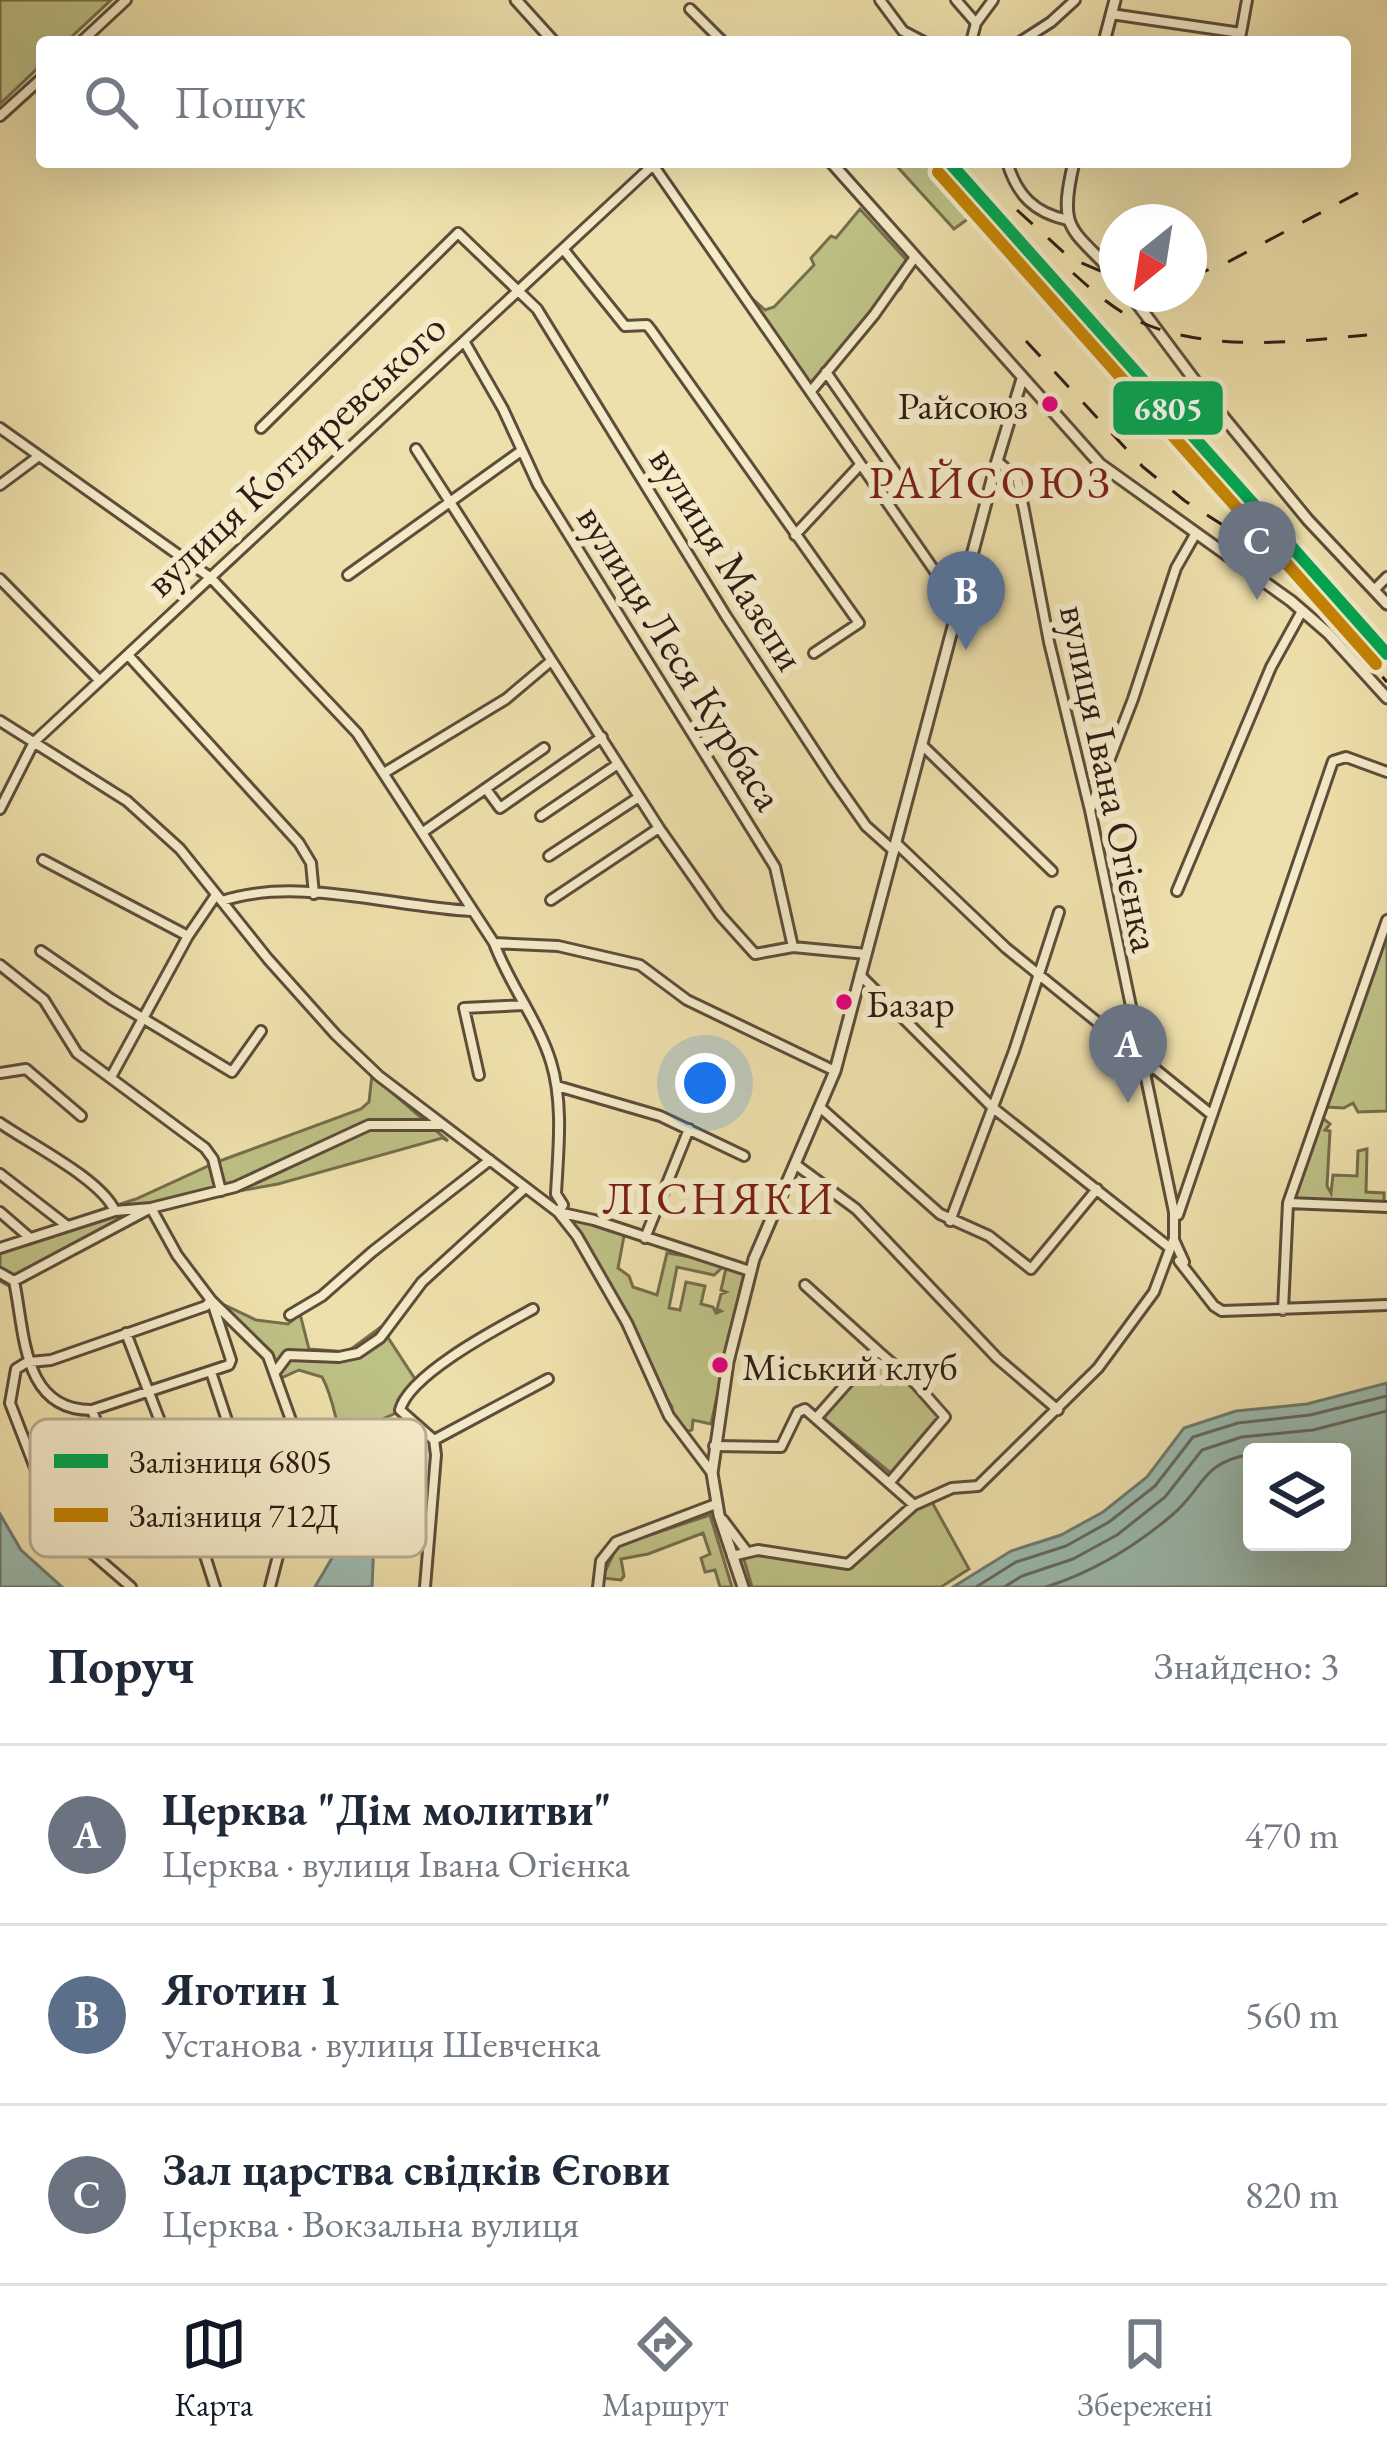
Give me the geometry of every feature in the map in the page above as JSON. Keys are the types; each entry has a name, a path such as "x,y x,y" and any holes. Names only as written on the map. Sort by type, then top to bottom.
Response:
{"street":[{"path":"87,36 126,0"},
{"path":"516,0 549,36"},
{"path":"880,0 903,31 913,36"},
{"path":"956,0 976,23"},
{"path":"973,36 993,0"},
{"path":"1029,36 1075,0"},
{"path":"1106,36 1114,0"},
{"path":"1112,14 1241,33 1246,0"},
{"path":"690,9 717,36"},
{"path":"0,116 36,83"},
{"name":"вулиця Котляревського","path":"0,809 34,742 648,168"},
{"path":"656,168 959,606"},
{"path":"836,168 1100,464 1302,611 1387,698"},
{"path":"1008,168 1023,197 1048,216 1068,220"},
{"path":"1073,168 1065,202 1068,220 1099,256"},
{"name":"вулиця Мазепи","path":"262,428 458,233 537,309 726,616 866,826 1038,976 1212,1115"},
{"path":"564,250 625,326 647,325 651,330 859,623 814,653"},
{"path":"811,391 915,257"},
{"path":"1143,312 1308,520 1387,604"},
{"name":"вулиця Леся Курбаса","path":"464,341 503,409 521,452 775,867 793,947"},
{"path":"826,372 913,497"},
{"path":"743,1587 717,1510 712,1473 750,1271 835,1071 1022,379"},
{"path":"0,428 211,578 357,733 494,943 550,1058 557,1086 556,1195 562,1205 558,1212"},
{"path":"416,449 659,828 748,950 760,955 793,947 866,954"},
{"path":"348,574 521,452"},
{"path":"0,484 39,457"},
{"name":"вулиця Івана Огієнка","path":"997,461 1017,478 1174,1212 1173,1240"},
{"path":"795,535 860,465"},
{"path":"1090,810 1176,568 1196,533"},
{"path":"1374,590 1387,577"},
{"path":"0,579 99,680"},
{"path":"1177,892 1271,667 1302,611"},
{"path":"128,655 298,843 311,862 314,894"},
{"path":"384,773 506,699 551,662"},
{"path":"0,721 127,801 180,849 336,1035 379,1076 558,1212 627,1323 669,1416 712,1473"},
{"path":"486,789 500,808 602,737"},
{"path":"922,745 1052,871"},
{"path":"423,832 544,748"},
{"path":"732,1556 747,1552 848,1564 914,1505 952,1487 978,1486 1058,1410 1141,1313 1167,1263 1212,1115 1333,761 1346,757 1387,772"},
{"path":"541,816 618,764"},
{"path":"549,856 639,797"},
{"path":"550,899 659,828"},
{"path":"43,860 188,936"},
{"path":"111,1077 188,936 219,898 257,892 314,894 473,911"},
{"path":"950,1222 1059,912"},
{"path":"1283,1310 1288,1203 1387,920"},
{"path":"494,943 558,946 640,965 686,1000 835,1071"},
{"path":"41,951 232,1072 260,1031"},
{"path":"0,965 44,1000 77,1053 205,1148 213,1159 221,1191"},
{"path":"860,975 992,1107 1096,1189 1173,1240 1181,1261 1214,1306 1222,1311 1387,1305"},
{"path":"479,1075 464,1008 524,1006"},
{"path":"0,1073 26,1069 81,1116"},
{"path":"557,1086 689,1129 744,1156"},
{"path":"822,1109 950,1222 989,1236 1031,1269 1096,1189"},
{"path":"0,1123 76,1173 111,1201 115,1211"},
{"path":"0,1248 115,1211 151,1208 221,1191 369,1125 442,1125"},
{"path":"645,1238 689,1129"},
{"path":"290,1315 322,1296 490,1160"},
{"path":"795,1164 856,1209 997,1358 1058,1410"},
{"path":"0,1174 67,1226"},
{"path":"268,1356 308,1353 339,1358 358,1353 380,1338 422,1282 524,1188"},
{"path":"1288,1203 1387,1207"},
{"path":"14,1281 151,1208"},
{"path":"151,1208 211,1300 268,1356 291,1419"},
{"path":"0,1212 30,1238"},
{"path":"558,1212 750,1271"},
{"path":"1167,1263 1181,1261"},
{"path":"0,1273 14,1281"},
{"path":"14,1281 28,1361 49,1399 73,1411 92,1410 224,1369 231,1360 211,1300"},
{"path":"806,1285 916,1384 945,1417 890,1482"},
{"path":"30,1455 10,1403 16,1370 28,1361 51,1360 206,1306 211,1300"},
{"path":"406,1419 400,1410 402,1400 416,1384 533,1309"},
{"path":"126,1334 157,1419"},
{"path":"818,1416 879,1352"},
{"path":"275,1375 284,1358"},
{"path":"211,1372 226,1419"},
{"path":"434,1440 548,1379"},
{"path":"714,1446 781,1448 802,1408 818,1416 914,1505"},
{"path":"92,1410 95,1419"},
{"path":"425,1587 436,1455 434,1440 426,1434"},
{"path":"717,1510 747,1552"},
{"path":"598,1587 601,1561 616,1542 717,1510"},
{"path":"96,1557 131,1587"},
{"path":"206,1557 215,1587"},
{"path":"270,1587 278,1557"}],"green space":[{"path":"0,0 111,0 72,36 36,36 36,70 0,104"},
{"path":"898,168 930,168 972,216 954,229"},
{"path":"860,209 911,265 901,288 810,386 747,294 765,310 774,307 814,265 811,258"},
{"path":"1387,934 1387,1111 1358,1112 1353,1103 1344,1108 1326,1107"},
{"path":"372,1075 448,1141 442,1138 278,1184 166,1204 11,1287 0,1281 0,1243 136,1199 217,1162 361,1109 369,1102"},
{"path":"1320,1116 1330,1124 1325,1130 1330,1131 1327,1186 1331,1193 1333,1175 1357,1176 1358,1151 1367,1149 1366,1192 1384,1193 1384,1203 1370,1202 1367,1207 1296,1204 1292,1197"},
{"path":"564,1217 610,1227 624,1236 618,1268 629,1276 633,1287 657,1295 667,1253 723,1267 714,1275 677,1267 669,1308 680,1310 686,1282 705,1286 701,1304 721,1311 717,1309 726,1292 721,1290 726,1268 744,1273 711,1424 693,1420 692,1430 683,1433 669,1413 672,1407 626,1314"},
{"path":"212,1299 256,1320 288,1324 300,1314 309,1349 347,1352 381,1327 415,1379 398,1400 396,1413 383,1419 336,1419 322,1377 299,1370 281,1378 268,1357"},
{"path":"878,1355 940,1411 941,1420 892,1474 821,1416"},
{"path":"937,1495 933,1504 969,1569 941,1587 752,1587 742,1553 848,1564 899,1517"},
{"path":"710,1515 732,1587 720,1587 715,1570 705,1572 701,1558 710,1554 703,1533 621,1559 621,1580 602,1578 617,1546"}],"water":[{"path":"1387,1383 1387,1587 953,1587 1011,1551 1061,1535 1103,1512 1147,1477 1184,1428 1236,1411 1307,1404"},
{"path":"0,1514 21,1550 62,1587 0,1587"},
{"path":"332,1557 373,1557 372,1587 315,1587"}],"railway":[{"path":"1207,270 1369,187"},
{"path":"965,205 1387,682"},
{"path":"1017,210 1070,258 1099,270"},
{"path":"1073,273 1134,319 1189,337 1249,342 1367,335"},
{"path":"1026,341 1143,467 1185,501 1251,543"}],"rail line":[{"name":"6805","path":"954,168 1387,654"},
{"name":"712Д","path":"938,172 1376,664"}],"place":[{"name":"Райсоюз","path":"1050,404"},
{"name":"Зал царства свідків Єгови","path":"1257,600"},
{"name":"Яготин 1","path":"966,650"},
{"name":"Базар","path":"844,1002"},
{"name":"Церква \"Дім молитви\"","path":"1128,1103"},
{"name":"Міський клуб","path":"720,1365"}],"district":[{"name":"РАЙСОЮЗ","path":"991,482"},
{"name":"ЛІСНЯКИ","path":"719,1198"}]}
